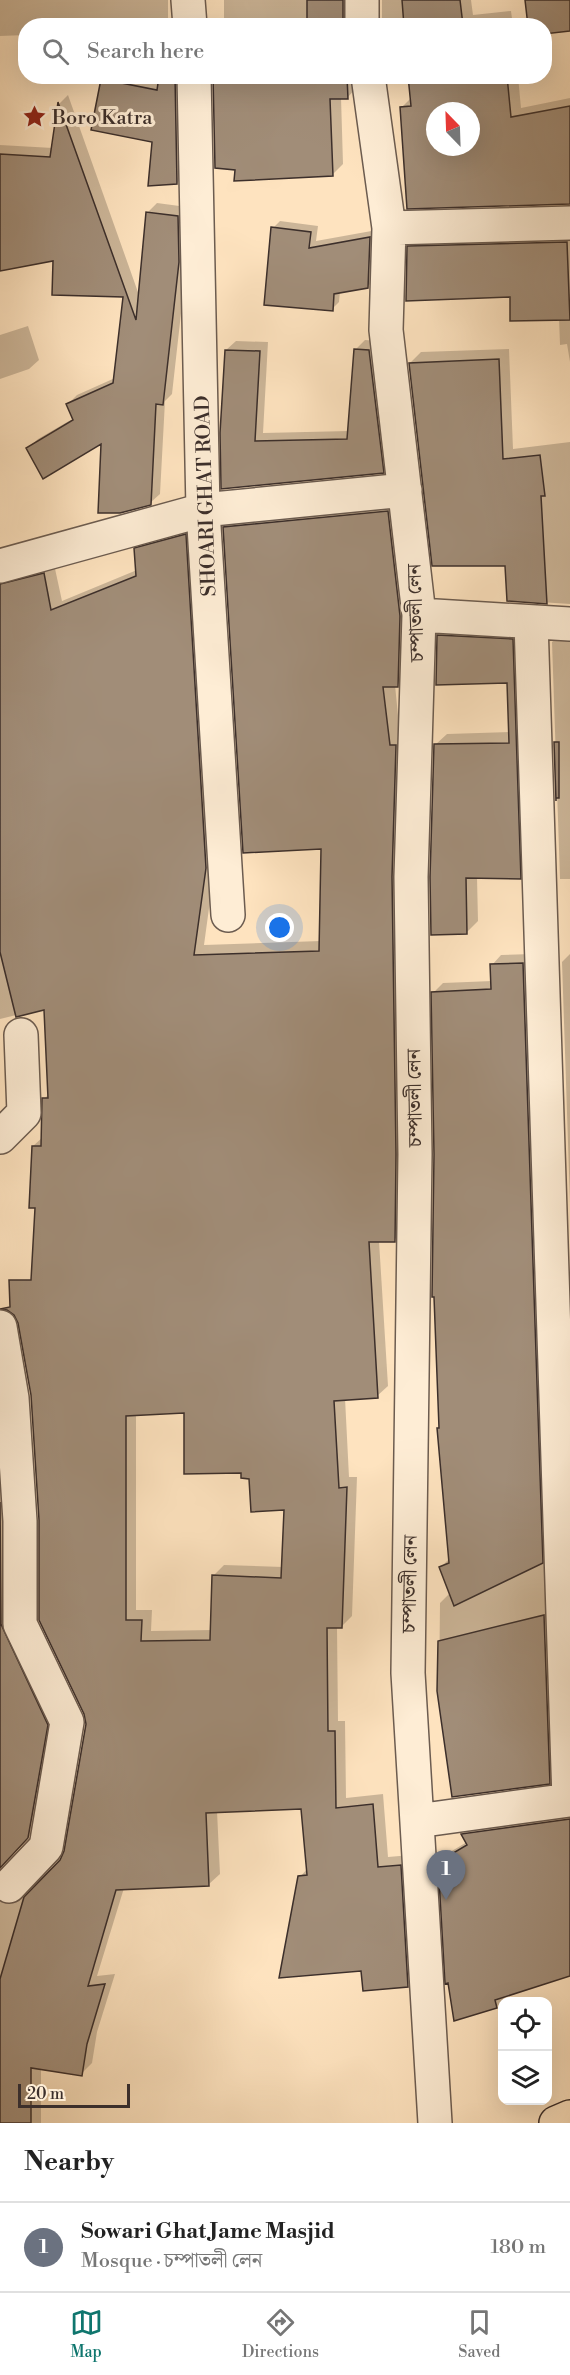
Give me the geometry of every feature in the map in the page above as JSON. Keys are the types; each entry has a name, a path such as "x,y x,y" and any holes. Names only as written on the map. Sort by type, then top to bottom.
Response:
{"highway":[{"path":"556,2123 570,2117"}],"street":[{"path":"188,0 189,18"},
{"path":"362,0 362,18"},
{"name":"SHOARI GHAT ROAD","path":"194,84 203,510 228,915"},
{"name":"চম্পাতলী লেন","path":"369,84 389,228 386,330 419,615 411,878 415,1154 408,1673 435,2123"},
{"path":"389,228 570,223"},
{"path":"0,566 203,510 405,490"},
{"path":"419,615 570,624"},
{"path":"417,1821 569,1800 531,622"},
{"path":"0,1137 24,1113 21,1035"},
{"path":"0,1327 12,1398 20,1521 20,1624 67,1722 46,1847 3,1888"}],"building":[{"path":"307,0 343,0 343,18 307,18"},
{"path":"402,0 460,0 462,18 403,18"},
{"path":"525,0 570,0 570,31 552,33 552,18 527,18"},
{"path":"100,84 126,84 157,90 158,84 175,84 177,184 148,186 152,142 91,130"},
{"path":"213,84 347,84 348,99 330,99 333,176 234,181 235,170 215,168"},
{"path":"409,84 508,84 511,117 570,106 570,204 407,209 400,107 411,106"},
{"path":"58,102 136,320 146,212 178,216 179,262 163,405 156,404 151,505 120,513 98,513 101,444 43,479 26,448 73,420 66,404 113,383 123,297 52,295 53,261 0,271 0,154 50,157"},
{"path":"271,227 311,232 309,248 370,237 368,288 334,294 333,311 264,305"},
{"path":"567,242 570,320 510,321 510,297 406,301 407,246"},
{"path":"354,349 369,350 384,473 221,489 220,433 225,350 260,351 255,441 347,439"},
{"path":"499,359 503,459 540,455 545,496 541,496 547,604 507,601 505,566 432,566 409,363"},
{"path":"388,511 400,616 398,687 383,687 390,745 396,745 392,877 395,1242 369,1242 378,1398 334,1401 339,1488 347,1487 342,1628 327,1628 328,1731 335,1731 336,1808 373,1804 378,1867 401,1865 408,1987 363,1991 361,1971 279,1978 298,1876 307,1875 301,1809 206,1813 209,1886 116,1890 88,1986 105,1984 87,2044 82,2076 31,2068 31,2123 0,2123 0,1979 24,1897 60,1860 64,1851 86,1724 84,1714 39,1620 39,1520 31,1395 18,1323 14,1315 7,1310 0,1309 10,1307 9,1280 31,1280 35,1208 29,1208 32,1146 41,1146 42,1098 48,1098 44,1010 16,1017 0,952 0,584 44,573 51,610 136,576 134,548 186,534 206,868 194,955 319,951 321,849 243,853 223,527","holes":["184,1413 184,1474 241,1473 241,1478 249,1479 251,1512 284,1510 281,1578 212,1575 210,1640 141,1641 142,1620 126,1620 126,1416"]},
{"path":"437,635 513,639 521,879 466,878 467,934 431,935 430,877 434,744 509,743 507,683 436,685"},
{"path":"554,742 559,742 559,798 556,798 556,801"},
{"path":"523,963 543,1563 454,1606 439,1567 449,1563 437,1428 439,1428 434,1297 432,1297 434,1154 431,992 491,989 490,964"},
{"path":"0,1502 1,1624 48,1725 28,1838 0,1868"},
{"path":"544,1615 550,1784 452,1797 437,1691 438,1641"},
{"path":"570,1819 570,1976 498,1997 495,2000 497,2008 454,2021 448,1983 445,1984 438,1862 467,1845 461,1834"}],"place":[{"name":"Boro Katra","path":"34,117"},
{"name":"Sowari Ghat Jame Masjid","path":"446,1900"}]}
